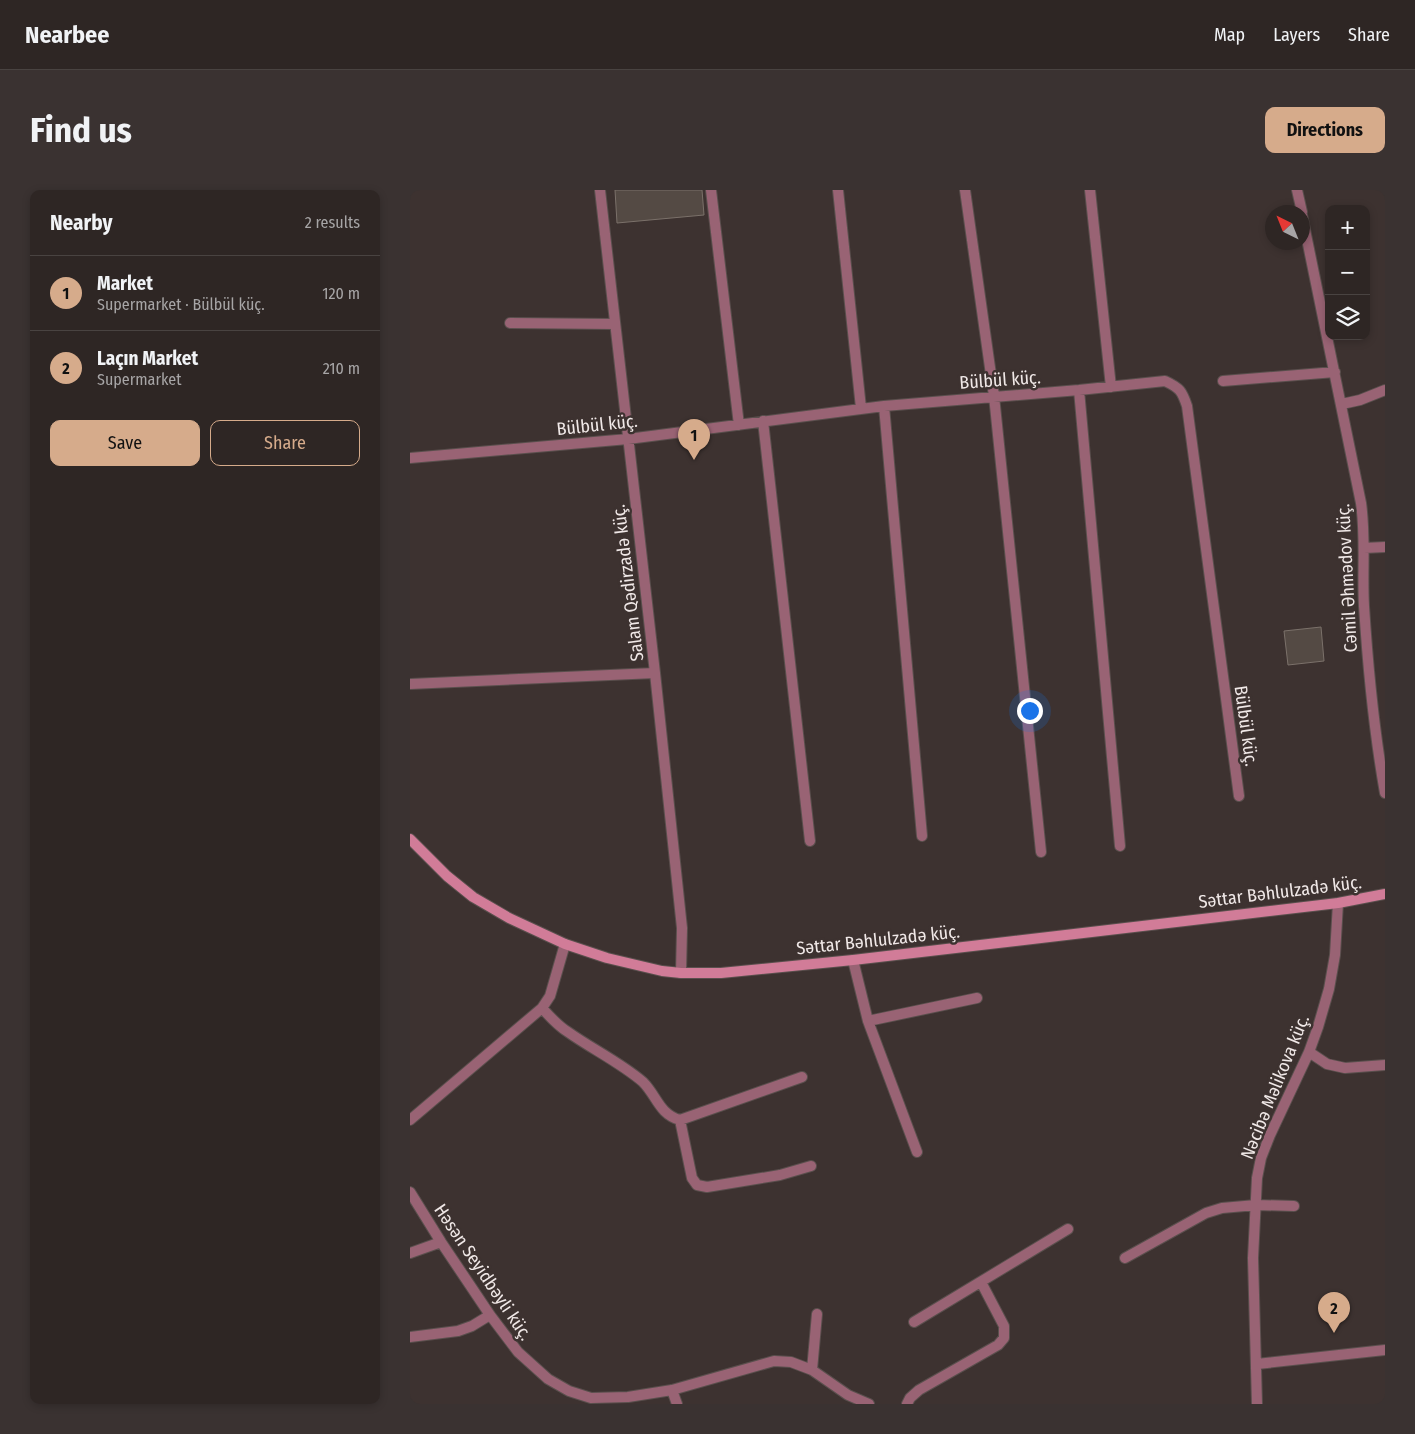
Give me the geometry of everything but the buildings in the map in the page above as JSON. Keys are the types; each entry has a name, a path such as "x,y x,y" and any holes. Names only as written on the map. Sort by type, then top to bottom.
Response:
{"street":[{"name":"Salam Qədirzadə küç.","path":"600,190 682,928 681,973"},
{"path":"710,190 739,424"},
{"path":"838,190 861,408"},
{"path":"965,190 994,396 1041,852"},
{"path":"1090,190 1110,387"},
{"name":"Cəmil Əhmədov küç.","path":"1297,190 1300,205"},
{"name":"Cəmil Əhmədov küç.","path":"1310,250 1361,503 1364,548 1364,604 1370,701 1385,793"},
{"path":"510,323 615,324"},
{"path":"1223,381 1335,372"},
{"name":"Bülbül küç.","path":"410,458 628,439 861,408 1166,381 1177,386 1183,394 1187,406 1239,796"},
{"path":"1079,390 1120,846"},
{"path":"1342,404 1360,400 1385,390"},
{"path":"884,406 922,836"},
{"path":"764,421 810,841"},
{"path":"1364,548 1385,547"},
{"path":"410,684 655,673"},
{"name":"Səttar Bəhlulzadə küç.","path":"410,839 447,876 473,897 509,918 565,944 607,958 662,971 681,973 721,973 854,960 1338,903 1385,894"},
{"name":"Nəcibə Məlikova küç.","path":"1257,1404 1253,1258 1257,1178 1261,1158 1270,1135 1309,1052 1318,1027 1329,988 1335,955 1338,903"},
{"path":"410,1120 542,1008 550,996 565,944"},
{"path":"854,960 868,1021 918,1152"},
{"path":"868,1021 976,998"},
{"path":"542,1008 566,1032 638,1078 650,1089 660,1106 670,1117 680,1120 802,1077"},
{"path":"1309,1052 1327,1064 1346,1068 1385,1065"},
{"path":"680,1120 692,1178 697,1185 708,1187 780,1175 812,1166"},
{"name":"Həsən Seyidbəyli küç.","path":"410,1192 490,1315 518,1352 548,1379 569,1391 591,1398 628,1398 672,1390 774,1361 792,1362 812,1370 848,1395 869,1404"},
{"path":"1125,1258 1206,1213 1222,1208 1256,1205 1294,1206"},
{"path":"914,1322 1068,1229"},
{"path":"410,1253 441,1242"},
{"path":"907,1404 910,1398 919,1390 998,1345 1004,1338 1004,1326 981,1282"},
{"path":"812,1370 817,1314"},
{"path":"410,1337 458,1331 472,1326 490,1315"},
{"path":"1256,1364 1385,1350"},
{"path":"672,1390 677,1404"}],"place":[{"name":"Market","path":"694,460"},
{"name":"Laçın Market","path":"1334,1333"}]}
